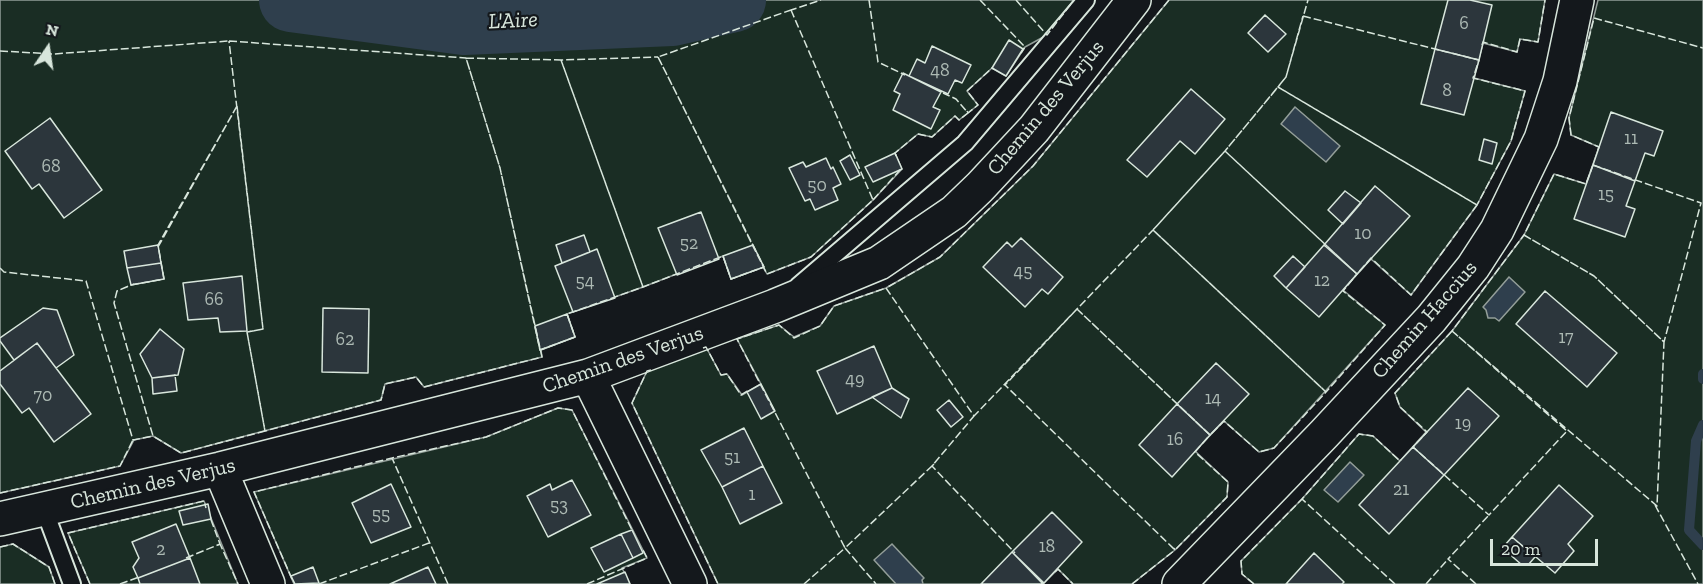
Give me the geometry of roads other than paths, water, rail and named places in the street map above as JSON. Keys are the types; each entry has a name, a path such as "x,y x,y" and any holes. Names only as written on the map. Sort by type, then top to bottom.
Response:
{"street":[{"name":"Chemin des Verjus","path":"0,519 220,469 588,376 775,306 879,263 954,212 980,187 1034,129 1134,0"},
{"name":"Chemin Haccius","path":"1179,584 1408,344 1473,267 1503,220 1541,139 1560,81 1578,0"},
{"path":"588,376 690,584"},
{"path":"220,469 268,584"}],"lane":[{"path":"775,306 965,143 1086,0"},
{"path":"44,509 72,584"}],"water":[{"path":"1295,107 1340,146 1326,162 1281,124"},
{"path":"1509,277 1525,292 1499,321 1495,318 1488,318 1483,307"},
{"path":"1350,462 1364,475 1338,502 1324,490"},
{"path":"892,544 924,578 923,584 896,584 874,560"}],"waterway":[{"name":"L'Aire","path":"291,0 464,23 672,14 734,0"},
{"path":"1703,374 1703,379"},
{"path":"1703,425 1696,441 1689,530 1703,545"}]}
